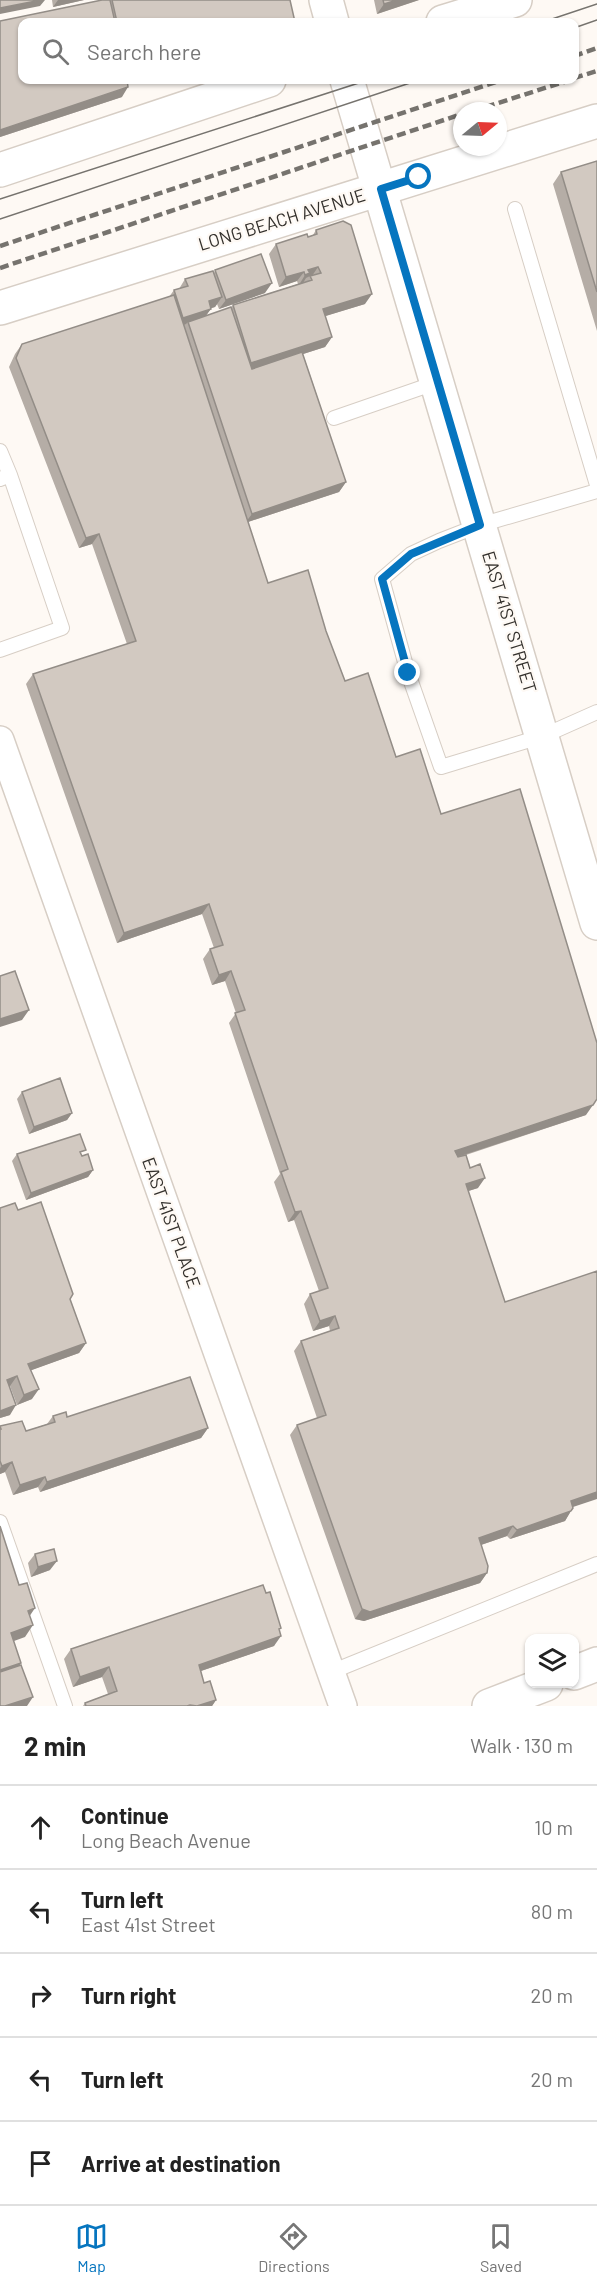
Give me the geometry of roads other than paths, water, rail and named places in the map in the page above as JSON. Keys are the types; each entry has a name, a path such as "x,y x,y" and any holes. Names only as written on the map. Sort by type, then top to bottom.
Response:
{"main road":[{"path":"326,0 331,18"},
{"path":"456,18 515,0"},
{"path":"0,170 256,84"},
{"name":"EAST 41ST STREET","path":"348,84 543,736 590,872 597,922"},
{"name":"LONG BEACH AVENUE","path":"0,308 597,121"},
{"path":"579,1670 597,1664"},
{"path":"489,1706 534,1688"}],"street":[{"name":"EAST 41ST PLACE","path":"0,740 343,1706"}],"lane":[{"path":"515,209 597,485"},
{"path":"334,418 438,382"},
{"path":"0,451 5,477 62,628 0,650"},
{"path":"597,491 480,525 411,554 382,579 408,673 441,766 543,736 597,712"},
{"path":"0,1522 65,1706"},
{"path":"331,1672 597,1564"}],"tram line":[{"path":"555,18 597,4"},
{"path":"579,26 597,20"},
{"path":"0,199 356,84"},
{"path":"0,219 407,84"}],"railway":[{"path":"579,54 597,48"},
{"path":"579,76 597,71"},
{"path":"0,246 490,84"},
{"path":"501,102 557,84"},
{"path":"0,268 453,117"}]}
